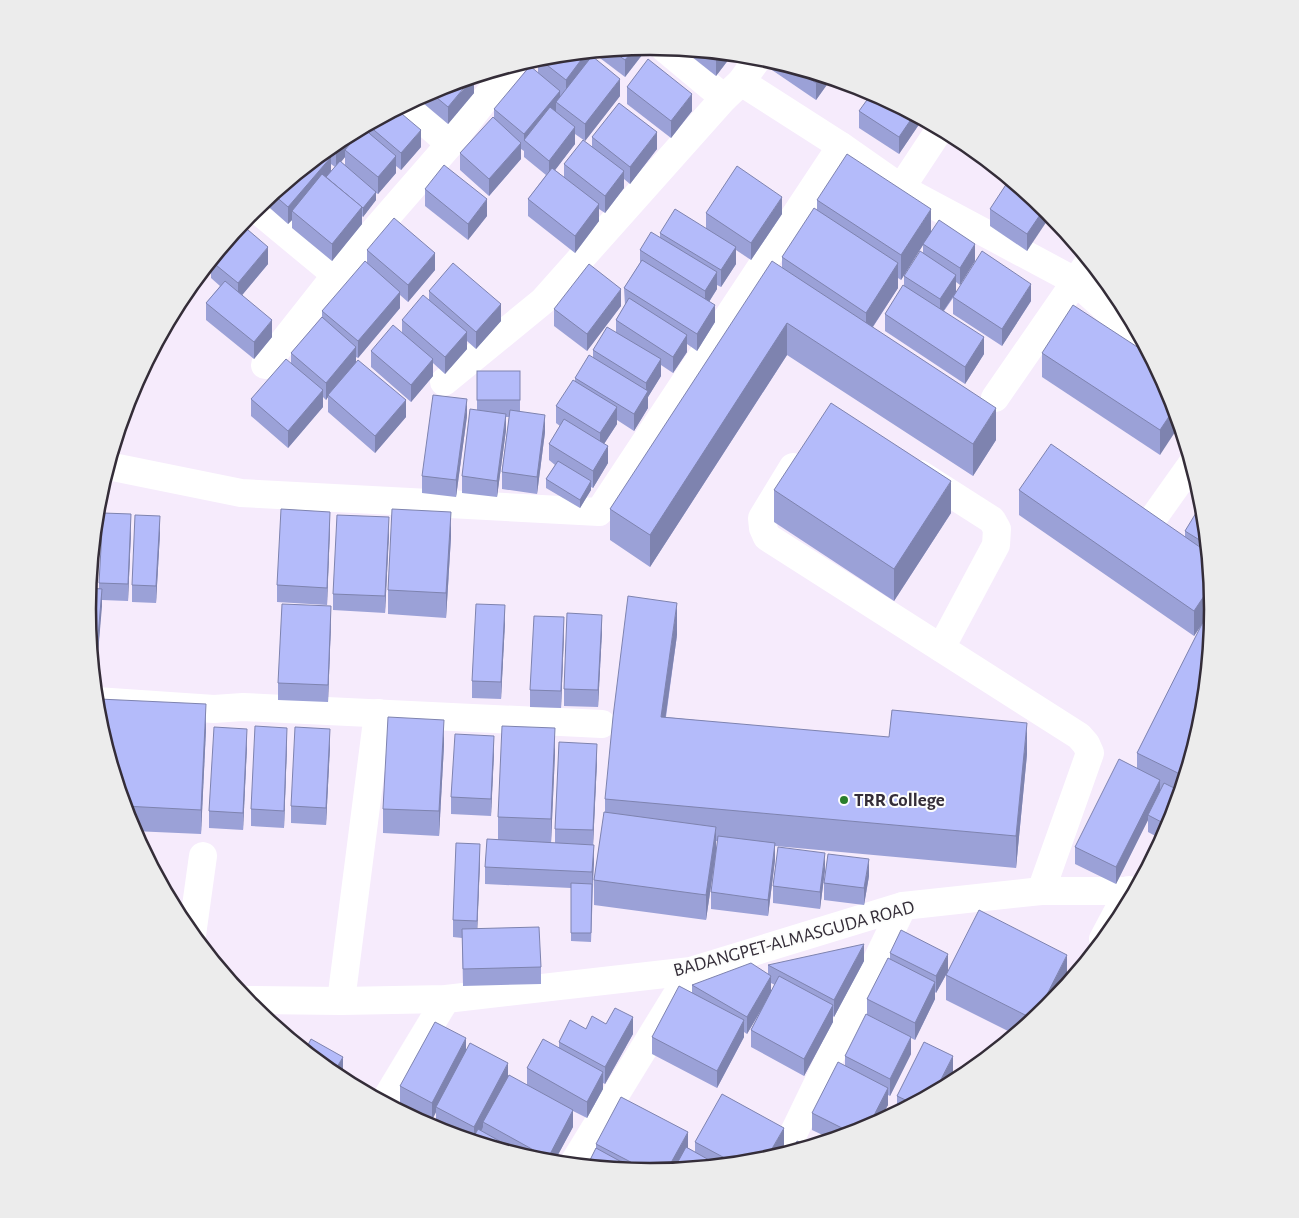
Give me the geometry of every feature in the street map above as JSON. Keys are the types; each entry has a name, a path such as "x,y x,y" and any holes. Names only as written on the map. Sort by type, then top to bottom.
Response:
{"street":[{"path":"677,56 733,90 842,146 901,188 1082,271 1117,312"},
{"path":"444,382 543,301 733,90 753,65"},
{"path":"265,365 336,275 450,144 504,74"},
{"path":"411,109 450,144"},
{"path":"901,188 937,135"},
{"path":"114,467 241,493 599,512 842,146"},
{"path":"262,213 336,275"},
{"path":"995,398 1082,271"},
{"path":"808,442 762,518 763,528 767,537 1079,736 1086,744 1090,754 1041,891"},
{"path":"900,462 992,520 997,528 996,545 941,648"},
{"path":"1152,520 1186,472"},
{"path":"104,702 214,709 243,707 602,724"},
{"path":"341,1001 378,713"},
{"path":"194,923 203,856"},
{"name":"BADANGPET-ALMASGUDA ROAD","path":"257,1000 446,999 692,971 903,906 1041,891 1126,891"},
{"path":"788,1145 903,906"},
{"path":"577,1158 692,971"},
{"path":"387,1097 446,999"}],"building":[{"path":"619,56 629,56 625,60"},
{"path":"595,58 620,79 585,124 556,102 590,59"},
{"path":"648,59 692,94 671,121 627,87"},
{"path":"581,60 566,80 547,65"},
{"path":"532,68 560,91 524,134 494,109 527,69"},
{"path":"465,86 448,107 436,97"},
{"path":"867,99 910,120 899,137 859,111"},
{"path":"619,103 657,132 630,167 592,137"},
{"path":"550,107 575,127 549,161 524,140"},
{"path":"401,113 421,130 401,153 372,129"},
{"path":"493,117 521,143 489,179 460,153"},
{"path":"368,132 396,156 378,177 345,150 352,142"},
{"path":"583,140 624,171 605,196 564,164"},
{"path":"847,154 931,209 901,255 817,200"},
{"path":"330,156 331,157 288,207 278,198"},
{"path":"340,161 376,192 363,208 326,177"},
{"path":"444,165 487,199 468,224 425,189"},
{"path":"737,166 782,197 751,243 706,213"},
{"path":"552,168 599,204 575,236 528,199"},
{"path":"322,174 362,207 332,244 292,211"},
{"path":"1006,185 1040,216 1027,234 990,209"},
{"path":"814,208 898,263 866,313 782,257"},
{"path":"675,209 736,247 721,270 660,233"},
{"path":"394,218 435,253 408,285 367,250"},
{"path":"939,220 975,244 960,268 923,244"},
{"path":"247,229 268,247 238,283 216,265"},
{"path":"651,232 717,272 705,291 640,250"},
{"path":"920,251 956,275 940,299 904,276"},
{"path":"982,251 1031,284 1002,329 953,297"},
{"path":"642,260 715,305 697,334 624,288"},
{"path":"365,261 400,292 358,341 322,311"},
{"path":"772,261 996,408 973,444 787,323 650,535 610,509"},
{"path":"453,263 501,304 476,332 429,291"},
{"path":"589,264 621,289 587,334 554,309"},
{"path":"225,281 272,320 254,342 206,303"},
{"path":"903,285 984,337 965,367 885,314"},
{"path":"423,295 467,332 445,357 402,320"},
{"path":"629,298 687,335 673,357 616,320"},
{"path":"1073,305 1137,347 1169,417 1160,430 1042,353"},
{"path":"322,317 356,347 326,383 291,353"},
{"path":"393,325 433,359 411,385 371,351"},
{"path":"607,327 661,359 646,383 593,350"},
{"path":"589,355 648,391 634,414 575,378"},
{"path":"286,359 323,390 288,431 251,399"},
{"path":"358,360 406,400 375,436 328,395"},
{"path":"477,371 520,371 520,400 477,400"},
{"path":"573,380 617,407 600,433 556,406"},
{"path":"433,395 467,399 456,480 422,476"},
{"path":"831,403 951,481 894,569 774,490"},
{"path":"470,409 506,414 497,481 462,476"},
{"path":"510,410 545,415 537,477 502,472"},
{"path":"564,419 608,446 593,471 549,444"},
{"path":"1051,444 1200,547 1203,597 1194,611 1019,490"},
{"path":"558,461 591,481 580,500 546,479"},
{"path":"281,509 330,512 327,588 277,585"},
{"path":"392,509 451,512 446,593 388,590"},
{"path":"104,513 131,514 128,584 99,583"},
{"path":"1195,514 1199,540 1185,531"},
{"path":"135,515 160,516 156,586 132,585"},
{"path":"337,515 389,517 385,596 333,594"},
{"path":"96,589 102,589 97,647"},
{"path":"628,596 677,603 661,717 889,737 892,710 1027,723 1016,836 605,799"},
{"path":"282,604 331,606 328,685 278,683"},
{"path":"476,604 505,605 501,682 472,681"},
{"path":"567,613 602,615 598,690 564,689"},
{"path":"534,616 564,617 561,691 530,690"},
{"path":"1203,621 1199,681 1193,717 1178,773 1137,753"},
{"path":"103,699 206,704 201,810 132,806 114,752"},
{"path":"388,717 444,720 439,811 383,809"},
{"path":"255,726 287,728 284,811 251,809"},
{"path":"502,726 555,728 551,819 498,817"},
{"path":"214,727 247,729 243,813 209,811"},
{"path":"295,727 330,729 326,808 291,806"},
{"path":"455,734 494,736 491,799 451,797"},
{"path":"559,742 597,744 593,830 555,829"},
{"path":"1119,759 1160,780 1116,867 1075,847"},
{"path":"1164,783 1174,788 1161,822 1148,815"},
{"path":"604,812 716,827 706,895 594,880"},
{"path":"718,836 775,843 768,900 711,892"},
{"path":"487,839 594,845 592,872 485,867"},
{"path":"456,843 480,844 477,921 453,920"},
{"path":"778,847 825,853 820,892 773,886"},
{"path":"828,854 869,859 864,888 824,883"},
{"path":"571,883 592,884 591,933 571,933"},
{"path":"979,910 1067,955 1047,995 1026,1015 946,975"},
{"path":"539,927 541,967 463,969 462,929"},
{"path":"901,930 948,954 936,976 890,953"},
{"path":"864,944 834,1000 768,965"},
{"path":"888,958 935,982 915,1023 867,999"},
{"path":"751,963 771,976 747,1017 692,985"},
{"path":"779,976 833,1005 804,1059 751,1030"},
{"path":"679,986 744,1020 717,1071 652,1037"},
{"path":"615,1008 633,1017 605,1067 559,1042 570,1020 586,1029 592,1016 606,1024"},
{"path":"866,1014 911,1037 890,1079 845,1056"},
{"path":"435,1022 466,1038 432,1103 400,1086"},
{"path":"311,1039 343,1057 337,1067 308,1046"},
{"path":"543,1039 603,1072 587,1102 527,1068"},
{"path":"924,1042 953,1056 941,1080 906,1100 897,1096"},
{"path":"470,1043 508,1063 474,1127 436,1107"},
{"path":"838,1062 888,1088 874,1116 843,1128 812,1113"},
{"path":"509,1075 573,1110 550,1154 534,1151 483,1122"},
{"path":"722,1094 784,1128 772,1149 724,1158 695,1142"},
{"path":"621,1097 688,1132 671,1162 632,1163 596,1144"},
{"path":"478,1129 504,1143 475,1135"},
{"path":"686,1147 708,1160 686,1162 678,1162"},
{"path":"596,1148 622,1162 613,1162 590,1159"}],"place":[{"name":"TRR College","path":"844,800"}]}
